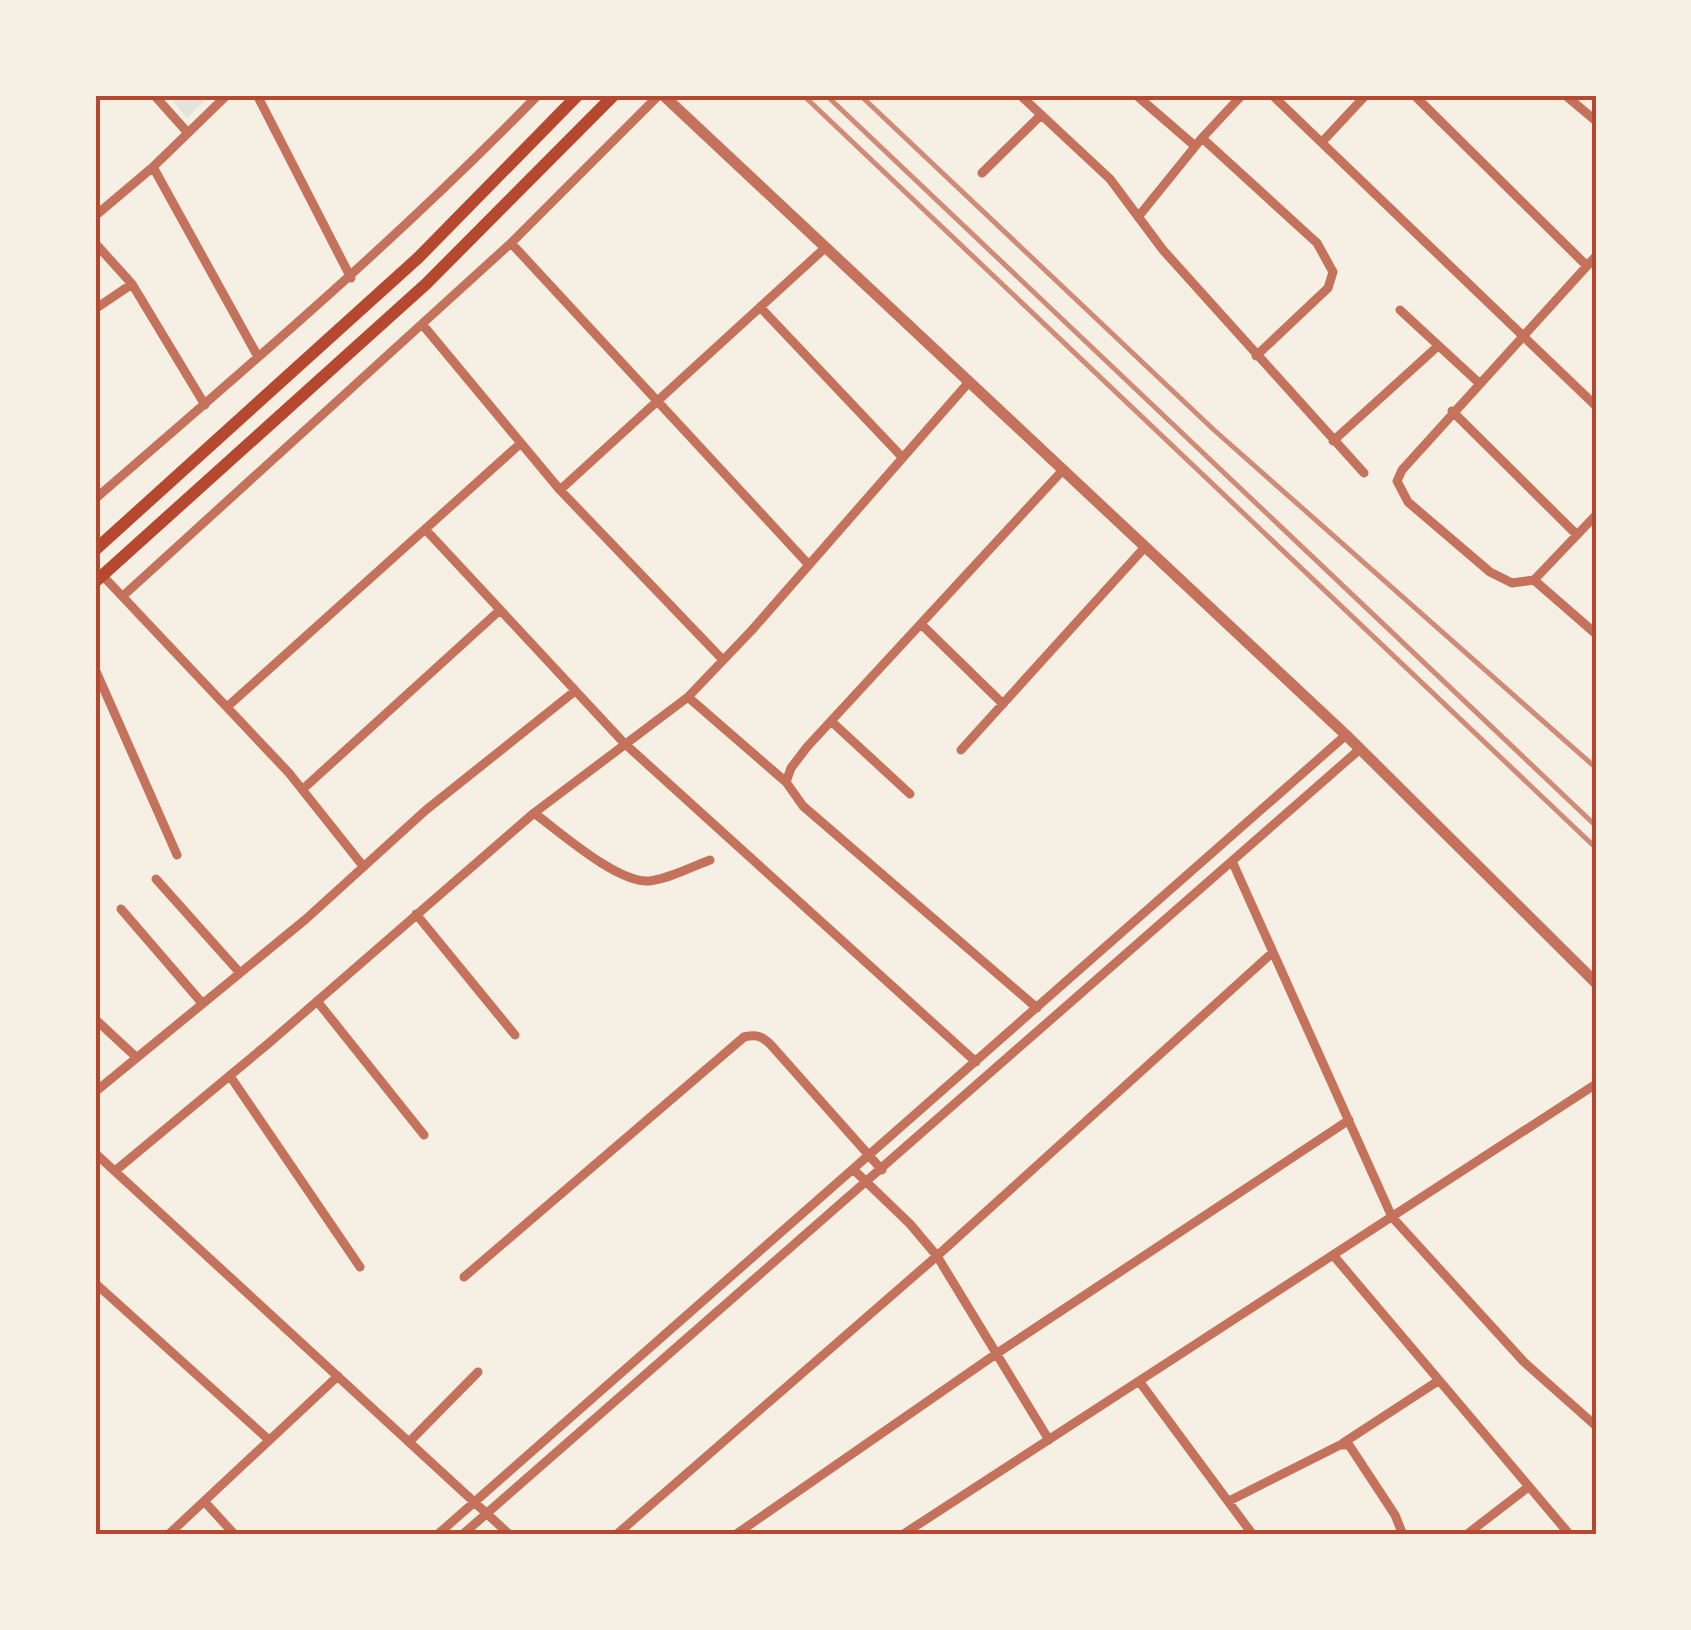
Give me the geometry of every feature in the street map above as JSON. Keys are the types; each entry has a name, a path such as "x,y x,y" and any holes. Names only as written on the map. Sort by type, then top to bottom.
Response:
{"main road":[{"path":"99,547 419,257 578,95"},
{"path":"99,579 426,284 614,95"}],"street":[{"path":"154,95 188,133"},
{"path":"95,216 153,167 227,95"},
{"path":"256,95 350,278"},
{"path":"96,495 350,278 538,95"},
{"path":"124,595 511,243 661,95 1346,735 1596,983"},
{"path":"1020,95 1110,180 1256,356 1364,474"},
{"path":"1136,95 1317,243 1332,272 1328,288 1256,356"},
{"path":"1138,217 1242,95"},
{"path":"1272,95 1596,406"},
{"path":"1322,142 1366,95"},
{"path":"1414,95 1587,266"},
{"path":"1565,95 1596,121"},
{"path":"982,173 1040,116"},
{"path":"153,167 257,355"},
{"path":"511,243 809,565"},
{"path":"96,247 132,284 205,405"},
{"path":"560,490 826,247"},
{"path":"1596,256 1452,411 1396,481 1399,491 1490,572 1512,584 1534,580 1596,515"},
{"path":"95,308 132,284"},
{"path":"760,307 902,456"},
{"path":"1400,310 1478,383"},
{"path":"422,324 560,490 724,660"},
{"path":"1334,441 1438,346"},
{"path":"115,1171 534,813 688,697 969,382"},
{"path":"1452,411 1577,534"},
{"path":"226,707 521,443"},
{"path":"786,782 791,768 1062,470"},
{"path":"425,529 624,743 976,1062"},
{"path":"961,750 1145,547"},
{"path":"99,579 124,595 303,789 363,866"},
{"path":"1534,580 1596,634"},
{"path":"303,789 500,610"},
{"path":"921,624 1003,704"},
{"path":"95,669 98,686 178,854"},
{"path":"95,1092 306,919 426,810 574,690"},
{"path":"688,697 786,782 803,806 1037,1008"},
{"path":"832,722 910,794"},
{"path":"437,1535 870,1158 1346,735"},
{"path":"462,1535 1360,749"},
{"path":"534,813 604,863 638,880 661,878 710,860"},
{"path":"1232,861 1392,1217 1524,1362 1596,1426"},
{"path":"156,878 240,973"},
{"path":"122,908 202,1003"},
{"path":"416,914 515,1034"},
{"path":"616,1535 937,1256 1272,954"},
{"path":"317,1001 424,1135"},
{"path":"95,1020 136,1057"},
{"path":"464,1277 744,1038 763,1037 882,1170"},
{"path":"230,1076 360,1267"},
{"path":"902,1535 1596,1084"},
{"path":"735,1535 996,1354 1349,1120"},
{"path":"96,1158 115,1171 510,1535"},
{"path":"855,1170 937,1256 1049,1440"},
{"path":"1332,1255 1570,1535"},
{"path":"95,1283 269,1440"},
{"path":"409,1442 478,1372"},
{"path":"168,1535 338,1376"},
{"path":"1139,1381 1253,1535"},
{"path":"1229,1500 1340,1445 1438,1382"},
{"path":"1340,1445 1349,1444 1356,1451 1403,1535"},
{"path":"1466,1535 1527,1488"},
{"path":"204,1501 234,1535"}],"shaded area":[{"path":"168,95 210,95 187,118"}],"railway":[{"path":"803,95 1596,848"},
{"path":"826,95 1596,826"},
{"path":"860,95 1214,430 1596,768"}]}
